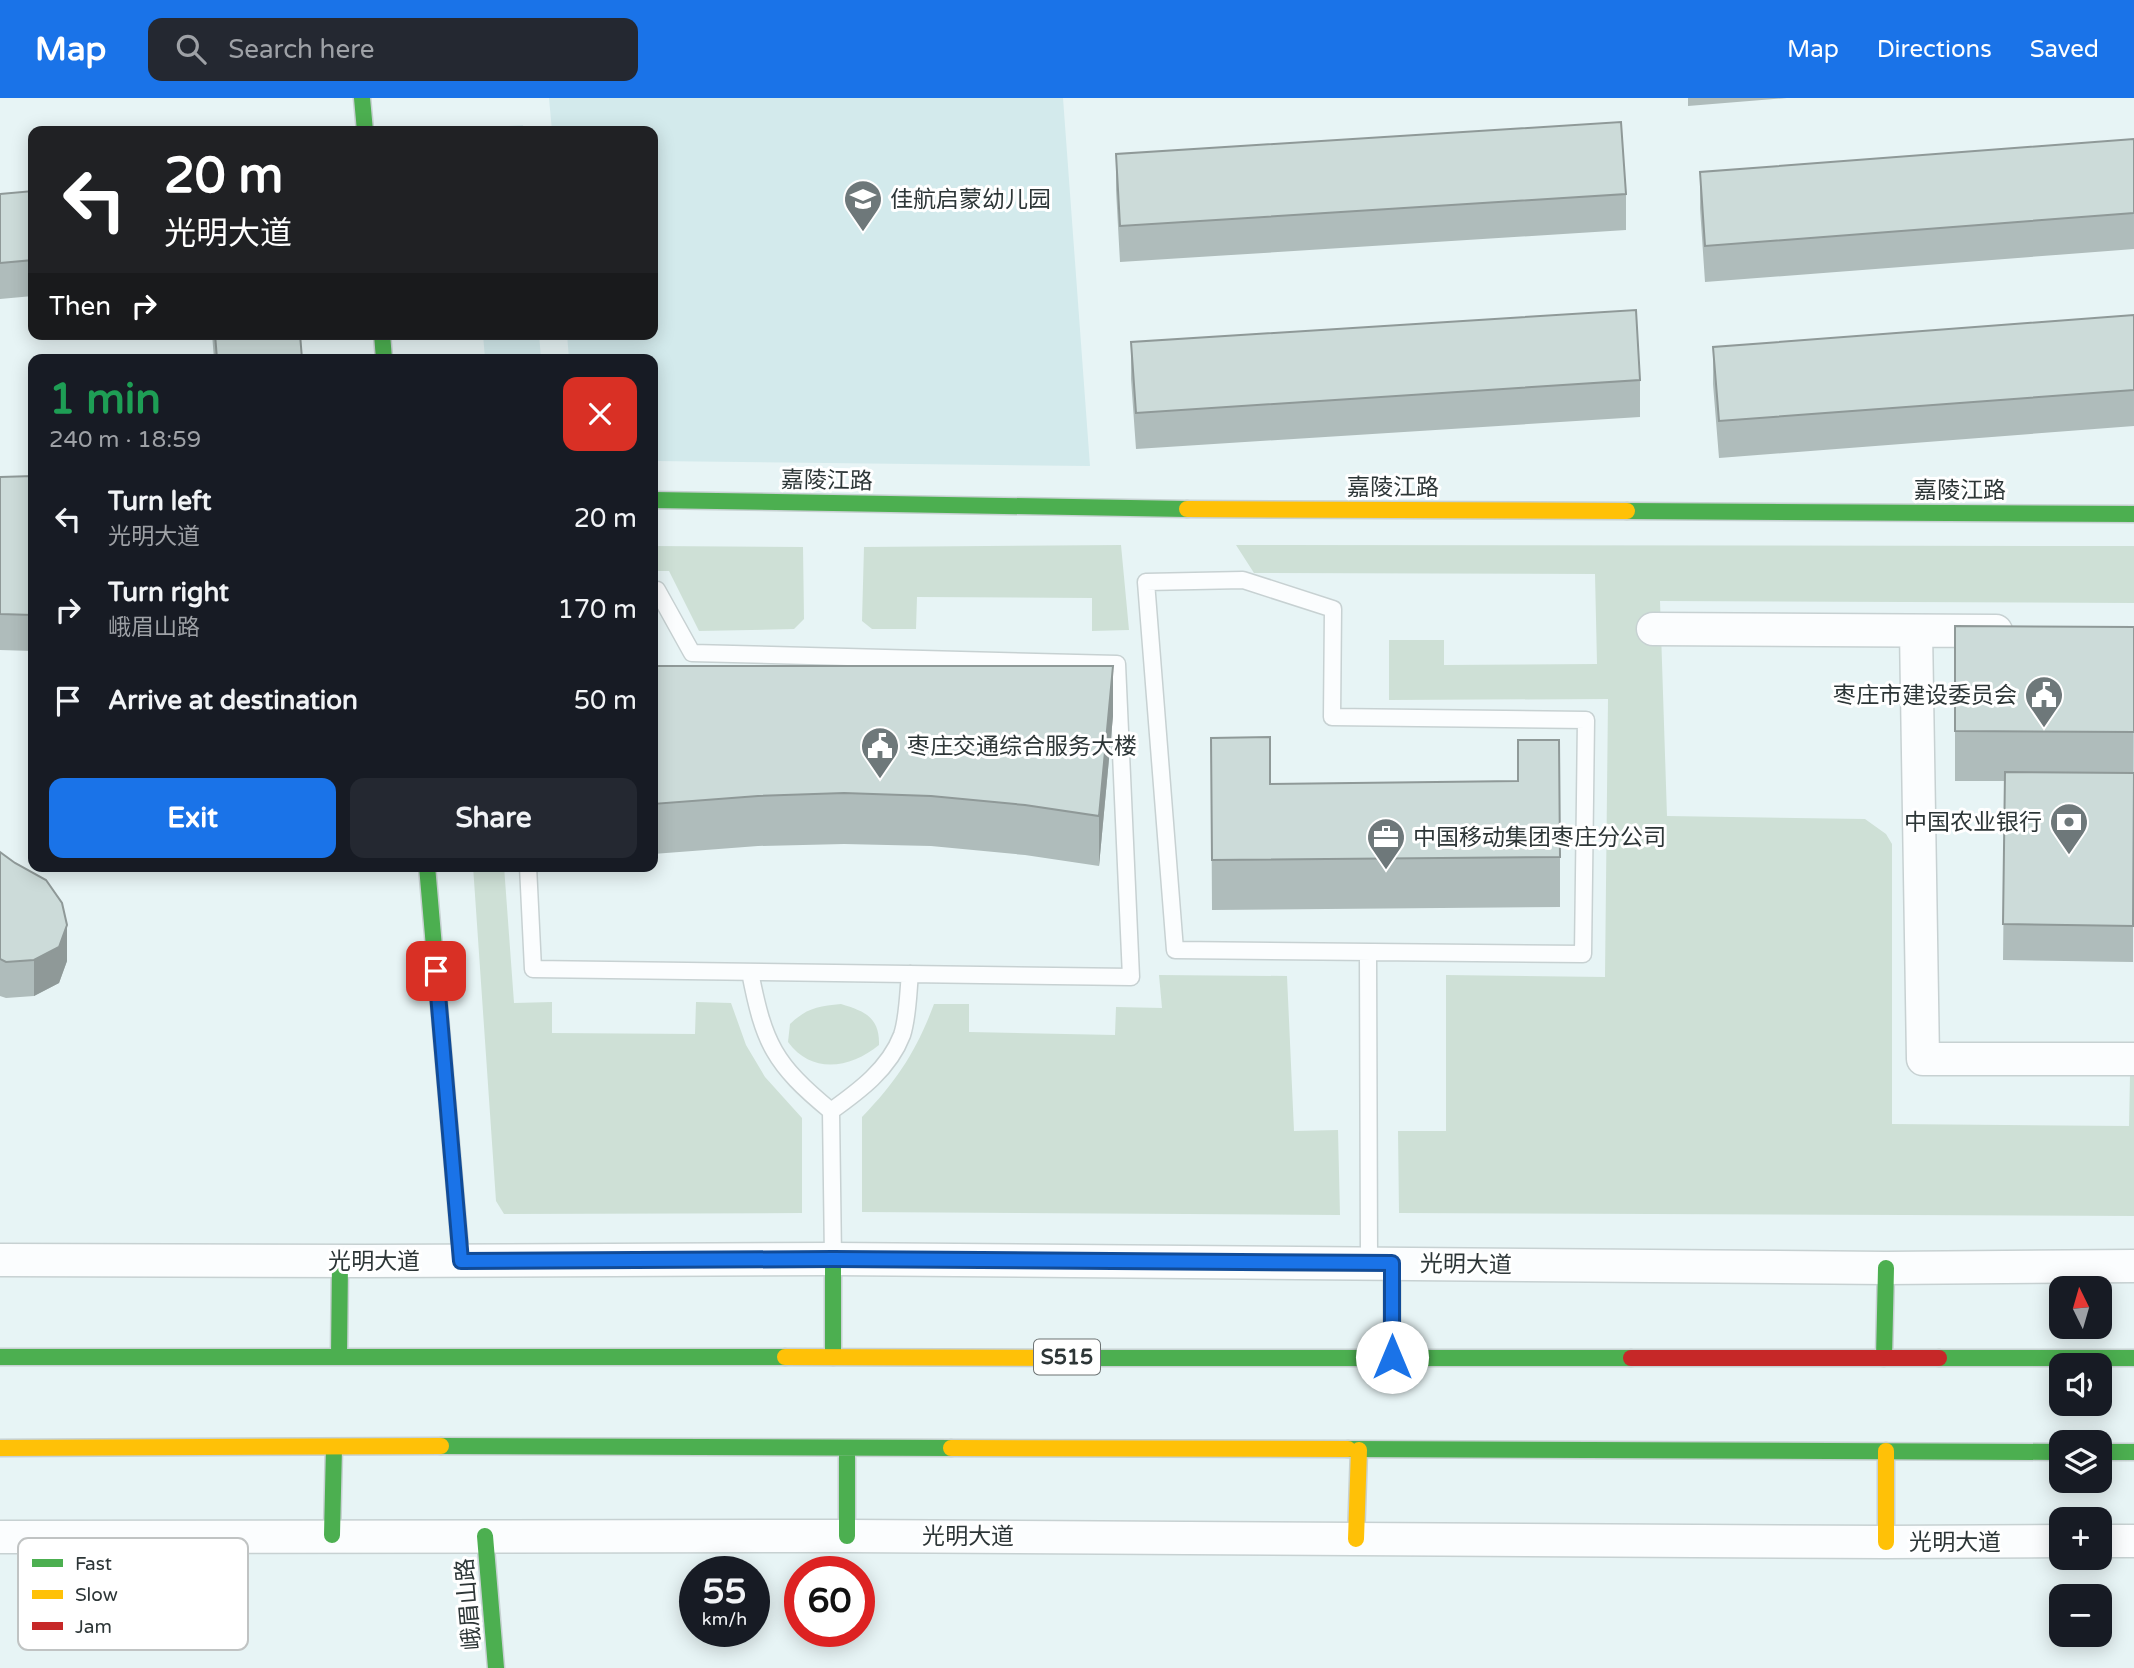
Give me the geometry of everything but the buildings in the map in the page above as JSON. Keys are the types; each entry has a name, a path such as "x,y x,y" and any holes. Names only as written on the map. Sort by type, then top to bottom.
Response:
{"main road":[{"path":"362,98 365,126"},
{"name":"嘉陵江路","path":"658,500 1074,508 2134,514"},
{"path":"429,872 461,1261"},
{"path":"833,1259 833,1357"},
{"path":"339,1357 340,1261"},
{"path":"1380,1263 1392,1357"},
{"path":"1884,1358 1886,1268"},
{"name":"S515","path":"0,1357 2134,1358"},
{"path":"332,1535 334,1447"},
{"path":"0,1448 2049,1452"},
{"path":"846,1448 847,1535"},
{"path":"1356,1539 1359,1450"},
{"path":"1886,1451 1886,1542"},
{"path":"2112,1452 2134,1452"},
{"name":"峨眉山路","path":"485,1535 496,1668"}],"street":[{"path":"1653,629 2025,631"},
{"path":"1916,631 1923,1059 2134,1059"},
{"name":"光明大道","path":"0,1260 833,1259 1886,1268 2134,1266"},
{"name":"光明大道","path":"0,1537 847,1535 2049,1541"},
{"path":"2112,1541 2134,1541"}],"lane":[{"path":"1243,580 1333,609 1332,717 1586,720 1583,954 1368,952 1175,950 1146,582 1243,580"},
{"path":"527,872 533,969 1131,977 1117,664 692,653 658,592"},
{"path":"1368,952 1380,1263"},
{"path":"750,972 759,1018 772,1051 799,1084 831,1111 833,1259"},
{"path":"831,1111 865,1087 891,1056 902,1033 910,974"}],"shaded area":[{"name":"佳航启蒙幼儿园","path":"549,98 1063,98 1090,466 658,461 658,354 569,354 567,340 658,340 658,126 552,126"},
{"path":"483,340 539,340 541,354 485,354"}],"green space":[{"path":"1121,545 1129,630 1092,631 1092,598 917,597 916,629 872,629 862,621 864,547"},
{"path":"1236,545 2134,546 2134,603 1660,601 1667,816 1865,819 1886,834 1892,844 1892,1124 2129,1126 2130,1075 2134,1075 2134,1216 1399,1213 1398,1131 1446,1131 1446,975 1605,977 1608,699 1389,700 1389,640 1444,640 1444,665 1597,664 1595,574 1254,573"},
{"path":"658,546 803,547 804,619 794,629 699,631 669,571 658,571"},
{"path":"473,872 504,872 514,1003 552,1002 552,1033 695,1034 696,1002 731,1003 746,1045 765,1077 802,1118 802,1213 504,1214 496,1201"},
{"path":"1159,975 1287,976 1294,1131 1338,1130 1340,1215 862,1212 862,1117 886,1091 905,1064 934,1004 969,1004 969,1032 1115,1035 1116,1007 1162,1008"},
{"path":"841,1004 857,1009 869,1017 877,1028 879,1045 856,1059 832,1065 808,1060 788,1042 790,1024 802,1014 819,1007"}],"traffic: fast":[{"path":"362,98 365,126"},
{"path":"382,340 384,354"},
{"path":"658,500 1187,509"},
{"path":"1627,511 2134,514"},
{"path":"428,872 461,1260"},
{"path":"833,1259 833,1357"},
{"path":"339,1357 340,1261"},
{"path":"1392,1263 1392,1357"},
{"path":"1884,1358 1886,1268"},
{"path":"0,1357 785,1357"},
{"path":"1074,1358 1631,1358"},
{"path":"1939,1358 2134,1358"},
{"path":"441,1446 951,1448"},
{"path":"332,1535 334,1447"},
{"path":"847,1448 847,1536"},
{"path":"1348,1449 2049,1452"},
{"path":"2112,1452 2134,1452"},
{"path":"485,1536 496,1668"}],"traffic: slow":[{"path":"1187,509 1627,511"},
{"path":"785,1357 1074,1358"},
{"path":"0,1448 441,1446"},
{"path":"951,1448 1348,1449"},
{"path":"1356,1539 1359,1450"},
{"path":"1886,1451 1886,1542"}],"traffic: jam":[{"path":"1631,1358 1939,1358"}],"place":[{"name":"佳航启蒙幼儿园","path":"863,233"},
{"name":"枣庄市建设委员会","path":"2044,729"},
{"name":"枣庄交通综合服务大楼","path":"880,780"},
{"name":"中国农业银行","path":"2069,856"},
{"name":"中国移动集团枣庄分公司","path":"1386,871"}],"route":[{"path":"436,971 461,1261 833,1259 1392,1263 1392,1357"}]}
